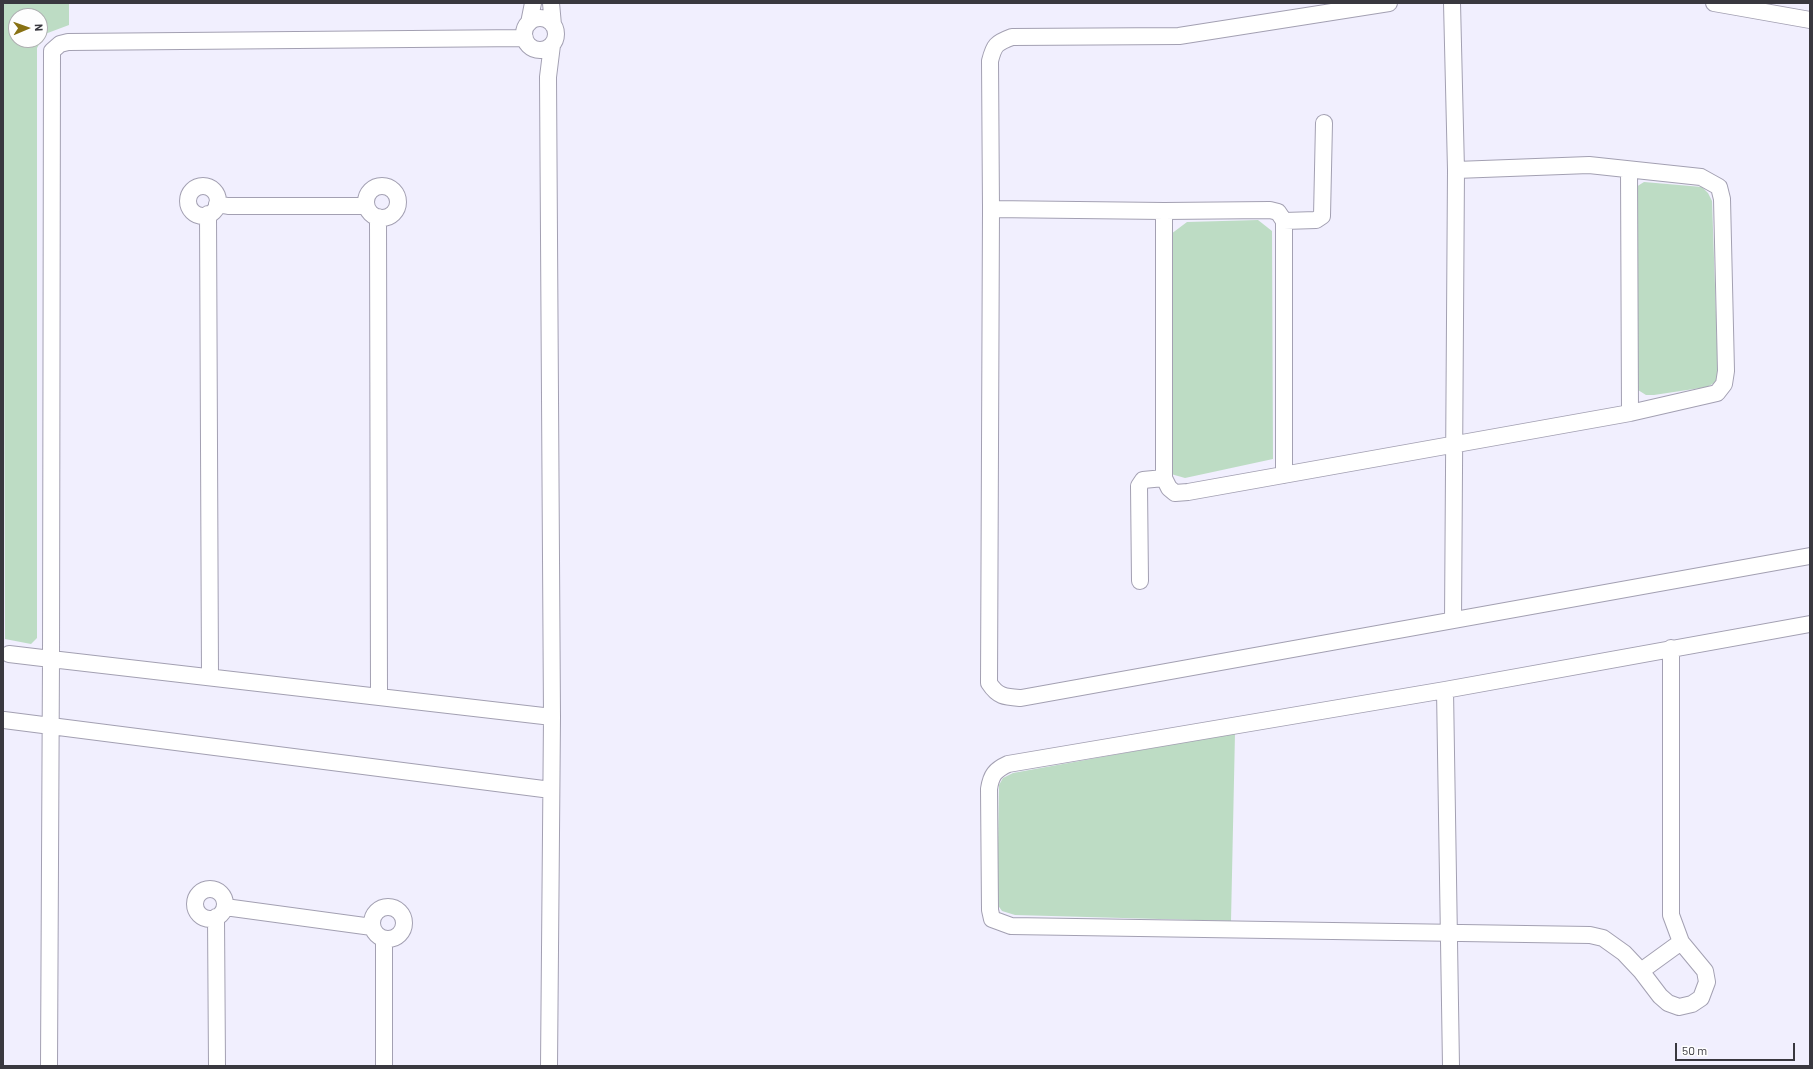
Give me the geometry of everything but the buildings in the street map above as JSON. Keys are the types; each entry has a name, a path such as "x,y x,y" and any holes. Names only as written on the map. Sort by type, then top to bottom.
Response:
{"street":[{"path":"533,3 529,36 542,58 548,77"},
{"path":"549,1066 552,717 548,77 552,45 556,35 553,25 551,3"},
{"path":"1389,3 1179,36 1012,37 998,42 993,50 990,61 991,208 989,682 996,693 1008,697 1021,698 1810,556"},
{"path":"1452,3 1456,170 1453,620"},
{"path":"1714,3 1810,20"},
{"path":"529,36 539,18 549,21 553,25"},
{"path":"50,1066 52,51 60,44 68,42 529,36 542,50 552,45"},
{"path":"1284,221 1316,220 1322,216 1324,123"},
{"path":"1164,211 1164,478 1169,488 1175,493 1188,492 1630,413 1717,394 1724,384 1726,371 1722,199 1719,187 1701,177 1589,165 1456,170"},
{"path":"1629,170 1630,413"},
{"path":"386,187 394,192 397,203 393,213 384,217 378,217 371,213 366,206 368,195 375,188 386,187"},
{"path":"210,676 213,209 228,206 366,206"},
{"path":"991,208 1164,211 1270,210 1278,212 1284,221 1284,475"},
{"path":"378,217 379,696"},
{"path":"1140,582 1139,486 1143,480 1164,478"},
{"path":"1671,648 1671,916 1681,942 1705,971 1707,982 1701,998 1692,1004 1679,1007 1668,1003 1660,996 1641,971 1624,953 1603,938 1590,936 1011,926 992,919 990,910 989,789 990,778 997,769 1016,763 1445,690 1671,648 1810,624"},
{"path":"9,654 210,676 552,717"},
{"path":"1445,690 1451,1066"},
{"path":"4,720 552,790"},
{"path":"392,908 396,910 403,919 402,930 395,937 384,939 377,935 372,927 373,917 381,909 392,908"},
{"path":"217,1066 220,912 372,927"},
{"path":"384,939 384,1066"},
{"path":"1641,971 1681,942"}],"green space":[{"path":"3,3 69,3 69,25 48,33 48,8 8,8 8,48 37,48 37,638 31,644 5,639"},
{"path":"1644,182 1702,187 1708,193 1712,201 1718,372 1716,382 1707,387 1654,395 1646,395 1638,390 1636,187"},
{"path":"1258,220 1272,231 1273,459 1185,478 1171,474 1171,234 1187,222"},
{"path":"1235,733 1231,921 1015,915 1002,911 997,904 999,785 1003,778 1013,773"}]}
